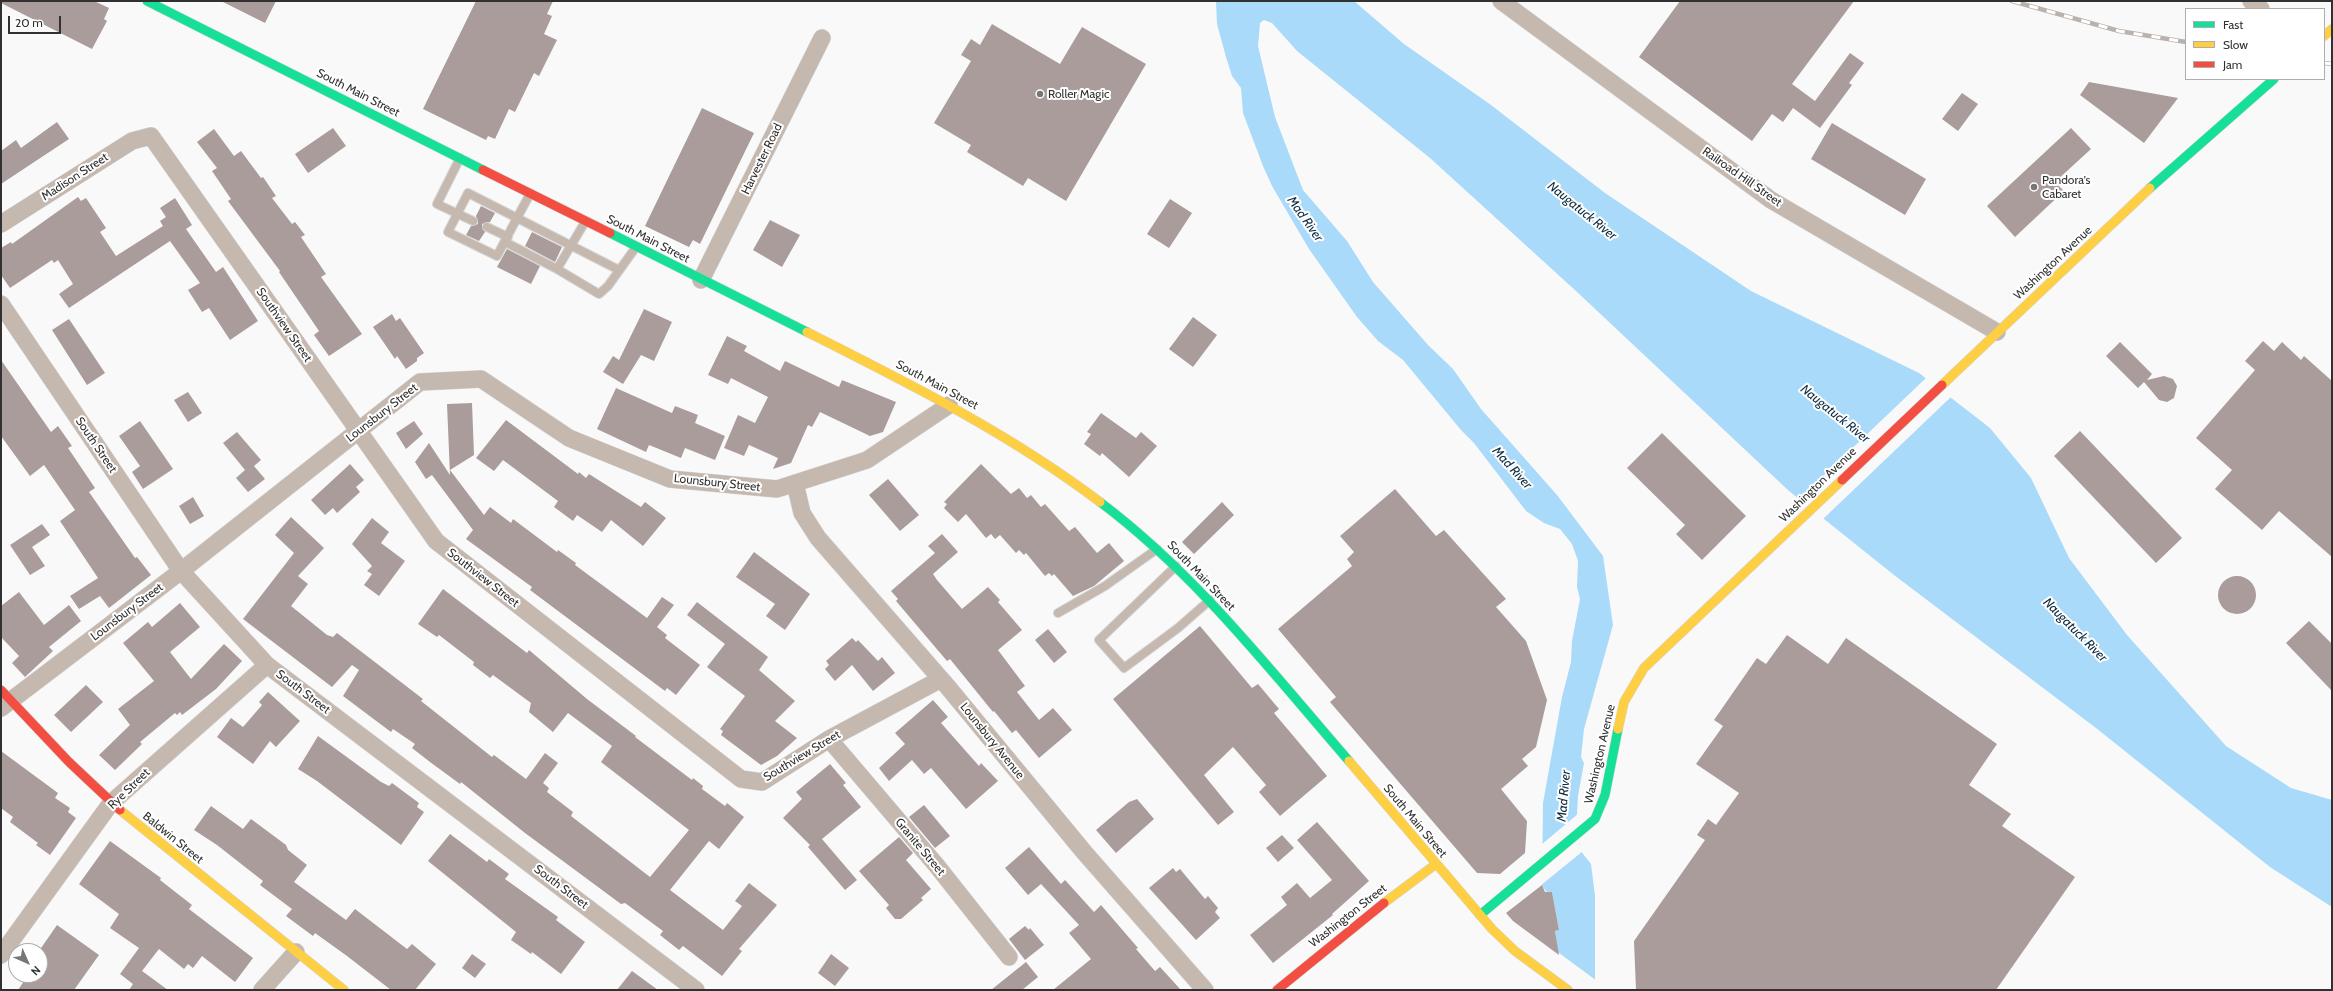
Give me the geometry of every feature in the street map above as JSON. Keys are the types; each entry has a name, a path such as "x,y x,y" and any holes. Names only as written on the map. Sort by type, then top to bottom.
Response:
{"main road":[{"name":"South Main Street","path":"147,1 949,405 1051,465 1103,503 1158,548 1210,600 1500,938 1568,990"},
{"name":"Washington Avenue","path":"1480,915 1595,819 1602,806 1622,710 1637,678 1655,657 2147,190 2273,80"},
{"name":"Baldwin Street","path":"4,699 111,803 344,990"},
{"name":"Washington Street","path":"1277,990 1357,923 1436,864"}],"street":[{"name":"Railroad Hill Street","path":"1500,1 1771,200 1998,332"},
{"path":"2251,1 2260,8"},
{"name":"Harvester Road","path":"701,280 822,38"},
{"name":"Madison Street","path":"1,224 132,141 151,136"},
{"name":"Southview Street","path":"151,136 436,541 729,772 741,779 762,782 829,739 941,679"},
{"name":"South Street","path":"1,304 181,571 267,665 696,990"},
{"name":"Lounsbury Street","path":"4,699 181,571 420,382 481,379 569,438 670,479 777,489 868,460 949,405"},
{"name":"Lounsbury Avenue","path":"795,483 802,513 815,534 941,679 1084,852 1205,990"},
{"name":"Rye Street","path":"1,955 111,803 267,665"},
{"name":"Granite Street","path":"829,739 937,866 1009,957"},
{"path":"262,990 296,952"}],"lane":[{"path":"460,158 437,204 473,220"},
{"path":"530,193 517,218 497,256 448,232 468,193 517,218 572,246 619,270"},
{"path":"557,269 586,222"},
{"path":"487,227 599,294 608,286 636,246"},
{"path":"1058,613 1105,586 1158,548"},
{"path":"1176,566 1098,640 1124,668 1178,628 1210,600"}],"water":[{"path":"1216,1 1354,1 1404,44 1491,105 1605,193 1751,291 1919,373 1990,428 2031,478 2069,558 2127,635 2226,746 2291,788 2332,800 2332,907 2270,867 2096,728 1894,575 1789,491 1576,291 1430,158 1297,51 1272,23 1264,20 1260,23 1258,46 1275,117 1303,190 1347,241 1373,282 1428,345 1453,369 1481,409 1557,495 1603,556 1613,625 1584,729 1581,757 1584,763 1578,796 1577,814 1580,850 1591,864 1595,896 1595,990 1554,990 1557,944 1555,931 1559,930 1552,892 1547,892 1542,886 1543,803 1562,697 1571,662 1572,641 1580,599 1577,587 1578,561 1572,544 1560,529 1544,523 1526,511 1474,443 1461,430 1403,360 1378,341 1357,317 1309,249 1272,186 1243,113 1241,88 1232,76 1217,24"}],"pier":[{"path":"1927,377 1952,396 1822,520 1798,500"},
{"path":"1579,813 1583,851 1540,886 1541,845"},
{"path":"1555,950 1597,981 1597,990 1552,990"}],"building":[{"path":"1,1 94,1 109,8 104,19 107,21 92,49 1,3"},
{"path":"221,1 276,1 265,23"},
{"path":"476,1 553,1 547,14 552,16 544,34 557,40 539,76 534,73 515,112 509,109 495,139 488,136 486,140 423,109"},
{"path":"1680,1 1854,1 1792,84 1815,101 1850,53 1864,63 1849,83 1852,85 1820,128 1793,108 1783,122 1772,114 1752,141 1639,57"},
{"name":"Roller Magic","path":"992,24 1060,64 1082,27 1146,64 1066,201 1028,178 1023,186 967,152 971,145 934,123 971,61 961,55 971,39 980,45"},
{"path":"2089,82 2178,98 2144,143 2080,95"},
{"path":"1962,93 1978,104 1958,131 1942,119"},
{"path":"702,108 754,133 700,244 693,240 689,247 645,226"},
{"path":"57,122 69,139 1,184 1,151 16,140 21,148"},
{"path":"1832,123 1926,179 1905,215 1811,159"},
{"path":"333,128 346,146 308,173 295,154"},
{"name":"Pandora's Cabaret","path":"2071,128 2091,149 2055,182 2064,191 2015,237 1987,206"},
{"path":"214,129 234,156 241,151 261,178 263,177 276,196 272,198 292,224 295,222 305,235 301,237 326,274 321,277 362,334 329,356 314,335 319,331 279,272 280,271 228,201 231,199 212,171 217,168 197,142"},
{"path":"78,197 81,201 86,198 106,228 100,232 116,256 163,226 160,221 166,217 160,208 175,198 192,225 186,229 216,272 223,267 258,321 230,340 209,308 202,312 188,290 200,283 170,241 69,308 59,294 73,284 58,260 54,263 52,260 10,288 1,275 1,248 11,242 12,244"},
{"path":"1170,199 1192,213 1169,248 1147,234"},
{"path":"481,206 495,213 490,222 482,224 485,232 479,241 466,235 471,226 478,224 476,216"},
{"path":"770,220 800,235 782,267 753,250"},
{"path":"532,232 562,247 555,262 525,246"},
{"path":"507,249 540,266 531,284 497,267"},
{"path":"644,309 672,322 654,361 641,355 623,384 603,372 613,356 619,360"},
{"path":"392,314 396,321 400,318 424,353 417,358 417,361 406,369 397,356 395,359 373,327"},
{"path":"1193,317 1217,335 1193,367 1169,349"},
{"path":"69,319 105,373 87,385 52,330"},
{"path":"727,336 747,346 744,351 780,371 785,361 839,387 842,380 896,402 883,432 870,436 820,412 812,427 808,425 791,463 773,469 778,458 749,445 744,456 724,448 738,415 755,423 768,397 731,378 728,384 708,375"},
{"path":"2263,341 2274,351 2282,342 2301,360 2304,356 2332,381 2332,557 2279,511 2262,530 2215,489 2232,470 2196,438 2255,370 2245,361"},
{"path":"2120,342 2152,374 2147,380 2164,376 2173,379 2177,386 2174,398 2167,402 2159,400 2144,382 2138,388 2106,356"},
{"path":"1,360 51,432 58,426 72,446 68,448 95,488 89,492 135,558 137,557 151,575 109,608 100,596 79,609 70,596 98,578 60,521 75,510 44,465 30,476 1,436"},
{"path":"616,388 672,413 675,406 698,415 695,423 725,436 715,460 685,448 681,458 649,445 646,452 597,429"},
{"path":"188,392 202,413 188,422 174,400"},
{"path":"472,403 474,455 450,470 484,515 490,507 511,523 513,519 557,552 558,550 576,563 575,565 647,618 662,597 674,605 657,627 667,635 665,638 700,665 676,695 667,688 665,691 530,590 532,587 466,539 473,530 432,475 426,479 415,462 429,443 450,475 447,404"},
{"path":"1101,413 1136,438 1141,432 1157,446 1129,477 1102,453 1100,456 1084,444 1091,434 1087,432"},
{"path":"506,420 578,474 579,472 586,478 589,474 641,507 645,502 666,518 643,546 611,520 602,532 577,515 573,521 554,507 558,501 503,460 494,471 476,458"},
{"path":"140,421 173,469 143,489 132,472 140,466 119,436"},
{"path":"414,421 423,434 406,449 396,433"},
{"path":"2080,431 2182,538 2156,563 2054,456"},
{"path":"237,432 261,460 254,466 265,479 248,492 236,478 245,470 223,443"},
{"path":"1662,433 1746,516 1702,560 1676,534 1685,525 1627,468"},
{"path":"350,464 364,480 356,487 360,492 337,513 333,508 325,515 311,500"},
{"path":"981,464 1011,494 1019,488 1027,498 1031,495 1041,507 1045,504 1069,531 1075,527 1097,553 1109,543 1124,561 1094,586 1073,596 1054,574 1052,576 1049,573 1045,576 1026,553 1024,555 1019,550 1016,553 1000,535 995,539 991,534 986,538 966,514 958,522 944,508 947,504 944,502"},
{"path":"888,479 919,515 900,531 869,495"},
{"path":"1395,489 1436,536 1444,530 1506,599 1496,607 1526,641 1547,700 1536,747 1522,759 1528,766 1501,789 1527,821 1525,853 1500,874 1477,873 1330,702 1336,697 1278,629 1352,566 1347,559 1354,552 1340,536"},
{"path":"193,497 204,516 190,524 179,506"},
{"path":"1222,502 1234,515 1194,554 1182,542"},
{"path":"291,517 324,548 298,576 308,584 291,606 327,635 333,637 337,633 423,699 421,701 492,757 494,755 526,779 545,753 558,763 543,783 549,788 547,792 573,812 571,816 650,877 689,830 601,762 612,746 568,713 553,732 529,712 531,703 493,675 490,678 473,665 474,662 439,635 437,637 418,624 443,589 527,653 529,650 587,699 636,736 635,737 692,780 693,778 703,786 702,789 725,806 727,803 744,817 719,849 709,841 670,890 723,930 742,906 735,901 749,883 777,905 739,949 742,951 722,976 683,946 679,950 660,935 663,931 625,903 621,904 525,833 461,782 460,784 430,762 412,748 415,744 393,729 391,732 343,696 359,670 352,665 332,687 243,619 294,553 275,535"},
{"path":"372,518 389,532 381,543 405,561 379,596 364,585 372,574 367,571 372,566 352,544"},
{"path":"42,524 50,535 32,547 45,566 30,575 10,545"},
{"path":"942,534 958,552 933,574 962,609 988,587 1000,600 998,602 1022,630 998,650 1025,686 1017,692 1039,720 1053,708 1072,730 1039,758 1016,730 1012,733 994,711 993,712 950,659 947,661 896,601 898,599 891,591 935,553 928,546"},
{"path":"754,552 810,594 785,630 766,616 775,604 736,577"},
{"path":"2237,576 2247,579 2253,585 2256,595 2253,605 2247,611 2237,614 2227,611 2221,605 2218,595 2221,585 2227,579"},
{"path":"19,592 44,625 69,605 81,621 49,647 53,651 25,677 12,663 19,656 1,637 1,606"},
{"path":"697,602 768,657 759,670 795,701 775,721 797,738 777,756 761,765 721,735 723,731 720,729 745,696 707,667 725,644 687,615"},
{"path":"180,603 200,627 170,652 191,679 224,644 242,661 216,689 182,715 180,712 177,715 175,713 140,742 142,744 115,770 99,755 130,725 118,709 154,681 123,643 148,622 152,627"},
{"path":"2309,621 2332,644 2332,691 2286,643"},
{"path":"1200,626 1252,688 1258,684 1279,709 1274,713 1327,776 1280,816 1259,792 1266,785 1233,747 1204,775 1234,812 1218,825 1113,699"},
{"path":"1048,629 1067,652 1054,663 1035,640"},
{"path":"1787,635 1828,664 1846,638 1997,744 1969,785 2011,814 2002,826 2075,877 1996,990 1636,990 1634,941 1705,840 1697,835 1708,819 1716,825 1739,793 1696,764 1723,726 1714,720 1757,658 1766,664"},
{"path":"852,638 856,642 858,640 878,661 882,657 895,673 873,691 852,665 835,681 825,669 829,665 826,661"},
{"path":"86,685 103,702 71,732 54,715"},
{"path":"268,692 300,721 276,747 270,741 253,764 217,737 231,718 243,727 262,705 259,702"},
{"path":"933,700 948,717 941,723 979,766 981,763 998,781 966,809 931,768 924,774 912,760 889,781 879,768 905,744 895,733"},
{"path":"318,736 381,782 389,786 392,783 419,803 417,807 424,812 401,845 317,781 298,769"},
{"path":"1,751 58,793 55,798 70,808 68,812 76,818 50,855 36,845 38,843 10,822 13,817 1,808"},
{"path":"830,764 846,783 843,785 861,807 822,839 857,880 845,890 808,847 810,845 783,818 802,799 796,792"},
{"path":"1137,799 1154,819 1116,853 1096,830 1129,802"},
{"path":"924,805 950,836 935,848 909,817"},
{"path":"211,806 243,829 251,819 286,845 288,850 307,865 294,882 346,920 355,909 407,949 412,944 436,964 415,990 391,990 315,933 313,936 286,916 292,909 260,885 263,881 217,845 194,830"},
{"path":"1317,822 1369,881 1332,914 1333,915 1273,963 1250,935 1287,905 1281,897 1297,883 1310,898 1332,880 1297,840"},
{"path":"450,834 487,862 489,859 509,874 505,879 558,917 556,920 585,942 561,974 532,952 531,954 511,940 516,932 428,861"},
{"path":"1282,835 1294,848 1278,862 1266,848"},
{"path":"899,837 913,853 906,860 931,889 921,898 923,900 901,919 895,919 886,908 889,905 859,871"},
{"path":"110,841 161,878 160,880 192,905 189,909 253,958 235,982 202,956 193,968 188,964 184,969 159,949 142,971 168,990 129,990 133,984 120,974 139,948 110,928 119,914 79,884"},
{"path":"1029,847 1061,884 1065,880 1094,912 1101,905 1138,948 1136,949 1155,971 1160,967 1181,990 1053,990 1091,959 1069,933 1079,925 1041,884 1028,895 1005,868"},
{"path":"1173,868 1176,872 1180,869 1205,899 1208,896 1218,908 1215,912 1220,918 1196,940 1149,888"},
{"path":"1542,885 1545,892 1552,892 1559,930 1555,931 1559,955 1513,921 1506,913"},
{"path":"57,925 99,955 74,990 18,990 23,983 48,983 48,943 45,943"},
{"path":"1025,926 1029,930 1030,928 1044,945 1025,960 1009,939"},
{"path":"472,954 486,964 475,978 462,968"},
{"path":"831,954 849,968 835,986 818,973"},
{"path":"1026,962 1038,977 1022,990 991,990"},
{"path":"632,971 658,990 617,990"}],"railway":[{"path":"2012,1 2119,31 2185,42"},
{"path":"2325,63 2332,64"}],"traffic: fast":[{"path":"147,1 483,170"},
{"path":"2150,188 2273,80"},
{"path":"610,233 807,332"},
{"path":"1100,502 1169,560 1201,592 1261,658 1349,761"},
{"path":"1480,915 1595,819 1605,795 1618,729"}],"traffic: slow":[{"path":"2325,35 2332,29"},
{"path":"1942,385 2150,188"},
{"path":"807,332 883,370 994,431 1065,477 1100,502"},
{"path":"1618,729 1624,702 1644,668 1842,480"},
{"path":"1349,761 1492,929 1515,951 1568,990"},
{"path":"120,810 344,990"},
{"path":"1384,903 1436,864"}],"traffic: jam":[{"path":"483,170 610,233"},
{"path":"1842,480 1942,385"},
{"path":"1,690 69,762 120,810"},
{"path":"1277,990 1384,903"}],"place":[{"name":"Roller Magic","path":"1040,94"},
{"name":"Pandora's Cabaret","path":"2034,187"}],"water label":[{"name":"Naugatuck River","path":"1582,211"},
{"name":"Mad River","path":"1305,219"},
{"name":"Naugatuck River","path":"1835,414"},
{"name":"Mad River","path":"1512,468"},
{"name":"Naugatuck River","path":"2075,630"},
{"name":"Mad River","path":"1564,796"}]}
